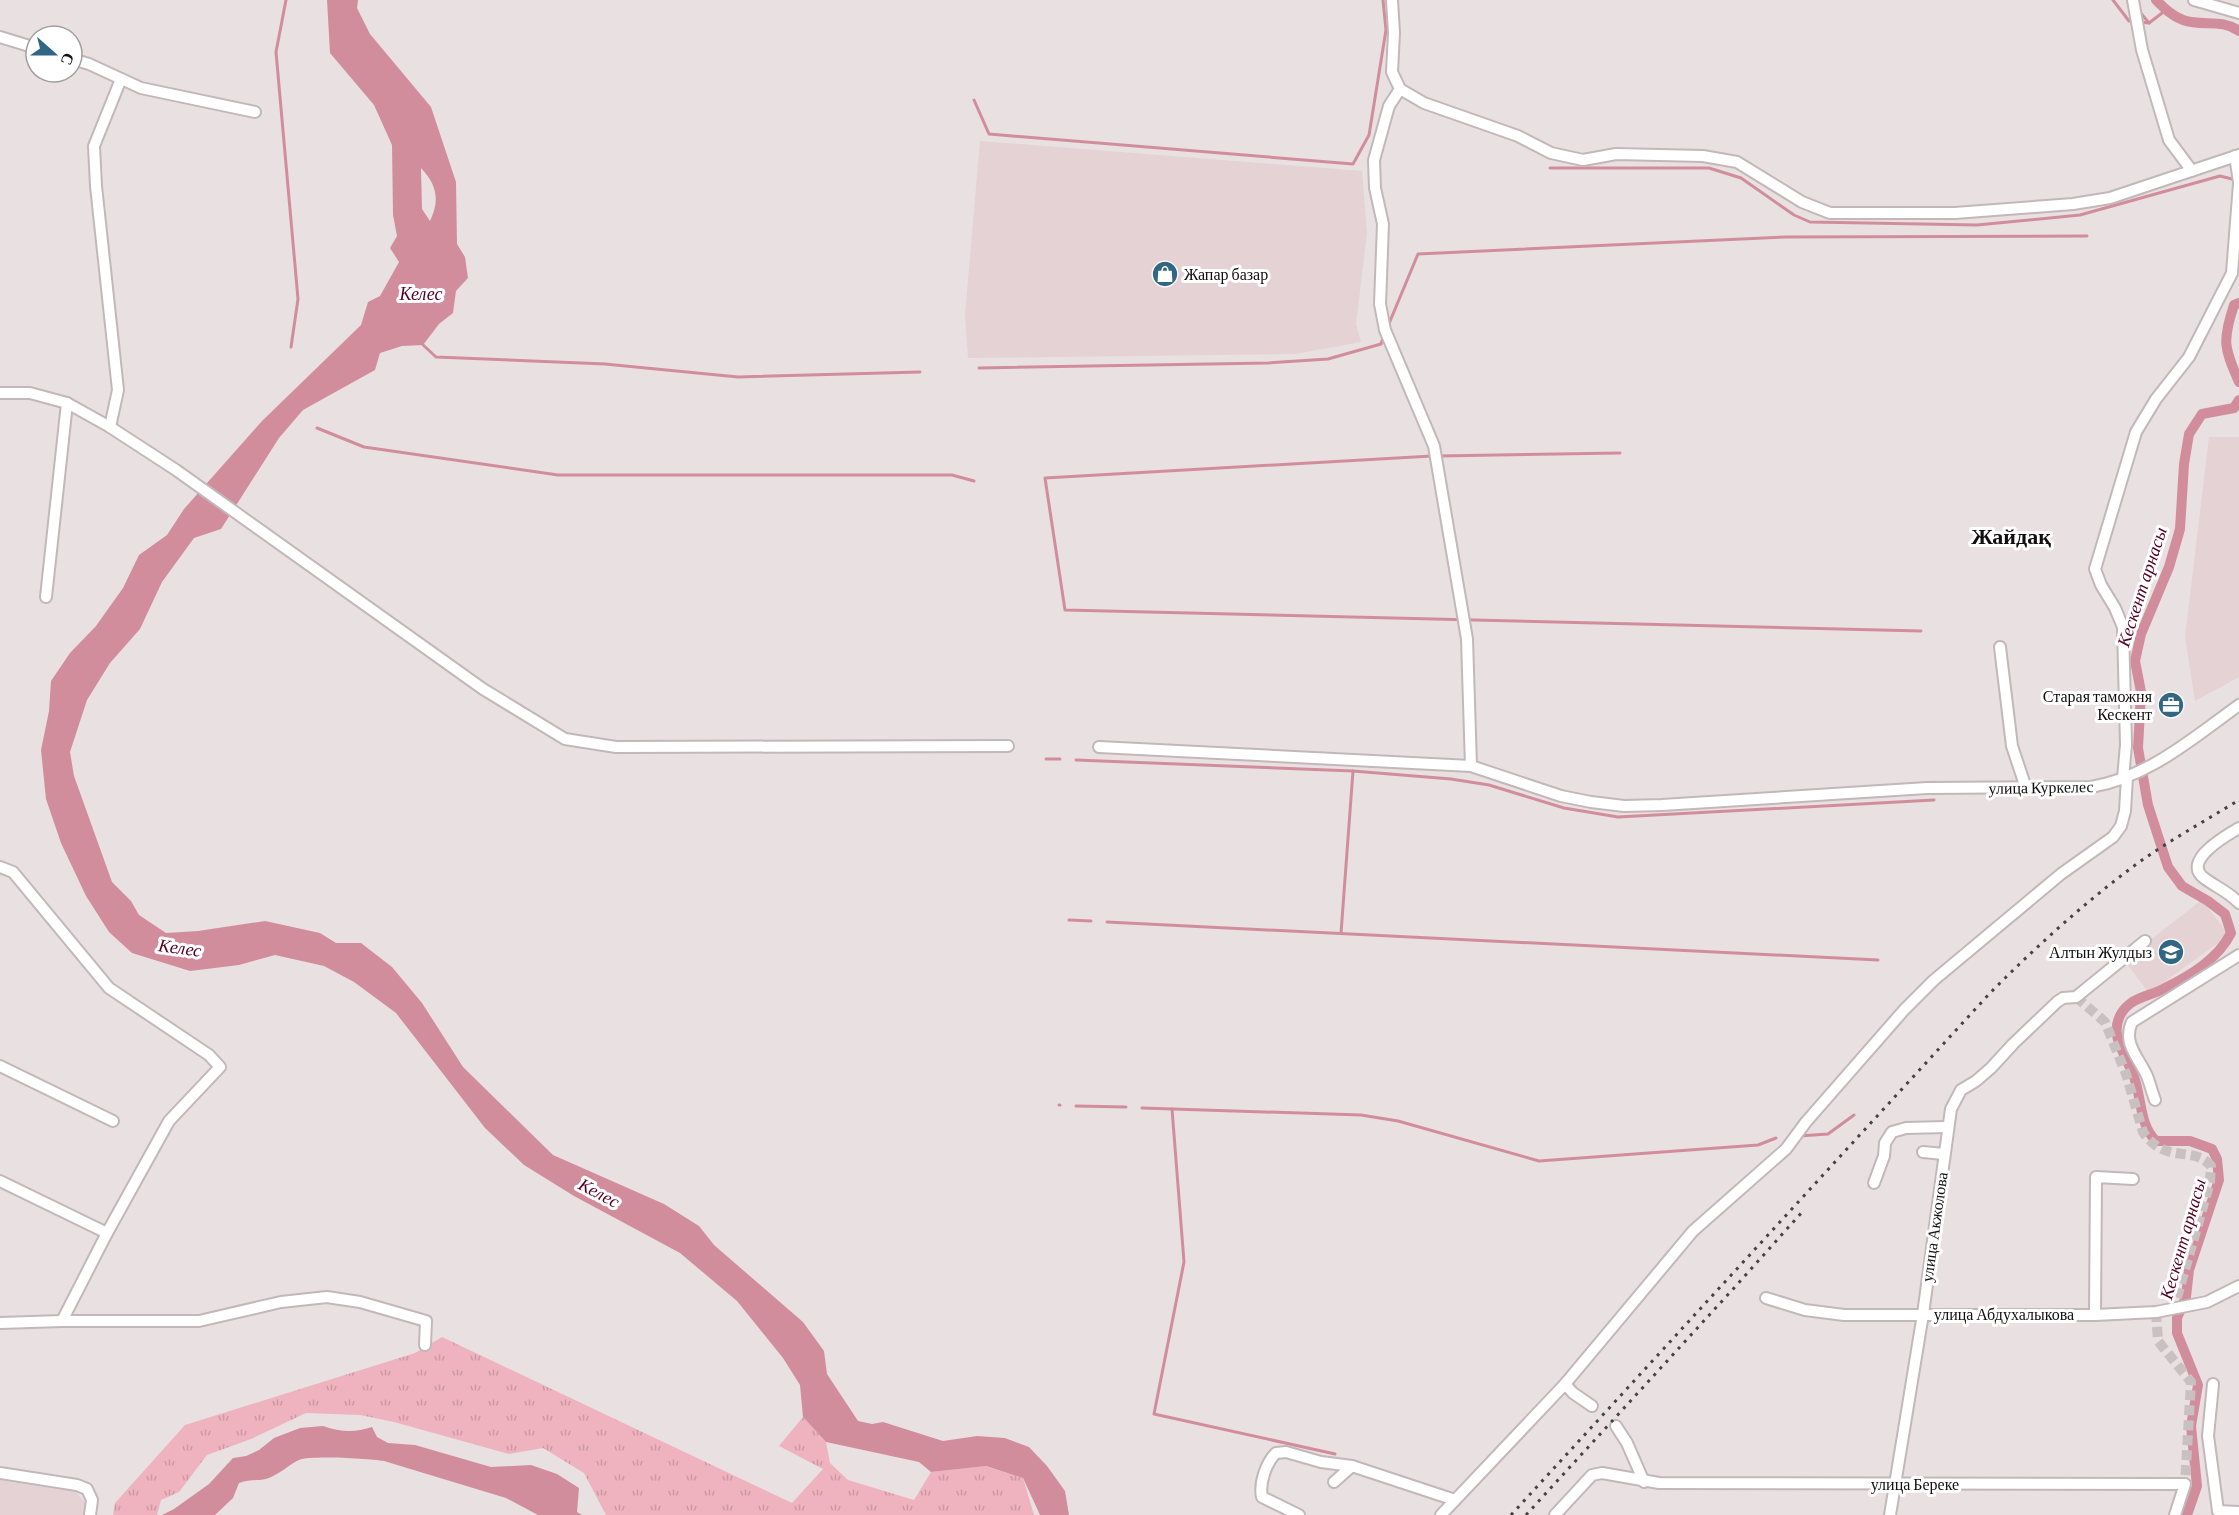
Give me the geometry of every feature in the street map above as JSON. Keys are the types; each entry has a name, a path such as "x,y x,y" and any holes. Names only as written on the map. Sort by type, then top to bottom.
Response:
{"street":[{"path":"1392,0 1394,33 1392,72 1400,89 1424,103 1518,136 1551,153 1583,160 1616,154 1703,156 1737,162 1802,202 1830,213 1956,213 2073,204 2110,198 2237,155 2239,180 2232,273 2189,357 2156,399 2136,432 2095,569 2123,627 2126,744 2130,776 2121,826 2113,837 2053,880 1934,980 1904,1010 1806,1122 1786,1149 1693,1231 1565,1384 1442,1515"},
{"path":"2133,0 2142,50 2169,140 2192,171"},
{"path":"2194,0 2239,13"},
{"path":"0,37 24,44"},
{"path":"84,64 141,88 255,112"},
{"path":"110,427 118,390 96,186 94,146 121,79"},
{"path":"1400,89 1389,106 1374,160 1375,188 1383,224 1380,304 1385,330 1434,446 1467,639 1471,766"},
{"path":"0,393 30,393 67,403 110,427 176,470 347,590 483,689 565,739 616,747 1008,746"},
{"path":"46,597 67,403"},
{"path":"2000,647 2012,746 2026,788"},
{"name":"улица Куркелес","path":"1099,747 1471,766 1561,796 1624,806 1928,788 2091,787 2108,784 2158,764 2239,705"},
{"path":"2239,828 2203,853 2199,864 2199,873 2202,877 2223,889 2239,903"},
{"path":"0,867 13,872 110,988 209,1055 220,1067 169,1121 107,1233 62,1321"},
{"name":"улица Акжолова","path":"1890,1515 1923,1314 1951,1109 1961,1090 1991,1068 2057,1002 2063,998 2076,997 2145,941"},
{"path":"2155,1100 2146,1075 2129,1041 2128,1032 2132,1022 2239,955"},
{"path":"0,1066 113,1121"},
{"path":"1874,1183 1884,1156 1885,1143 1892,1132 1906,1128 1947,1127"},
{"path":"1923,1152 1944,1154"},
{"path":"2095,1315 2096,1177 2133,1179"},
{"path":"0,1181 107,1233"},
{"name":"улица Абдухалыкова","path":"1766,1298 1794,1307 1844,1315 2095,1315 2156,1312 2194,1306 2239,1286"},
{"path":"0,1323 199,1321 281,1302 327,1297 360,1302 426,1321 425,1346"},
{"path":"1565,1384 1573,1393 1592,1406"},
{"path":"2213,1384 2208,1427 2214,1513 2239,1512"},
{"path":"1616,1426 1644,1482"},
{"path":"1299,1515 1263,1497 1261,1491 1265,1470 1276,1453 1286,1452 1321,1462 1352,1466 1455,1500"},
{"path":"1334,1482 1352,1466"},
{"path":"0,1473 77,1485 87,1490 92,1500 90,1515"},
{"name":"улица Береке","path":"1555,1515 1592,1474 1608,1474 1644,1482 2185,1484 2175,1515"}],"shaded area":[{"name":"Жапар базар","path":"980,141 1362,171 1367,233 1356,324 1361,342 1295,354 968,358 965,315"},
{"path":"2209,437 2239,437 2239,677 2195,701 2185,637"},
{"name":"Алтын Жулдыз","path":"2202,900 2229,935 2149,993 2124,960"},
{"path":"0,1480 76,1492 86,1504 84,1515 0,1515"}],"green space":[{"path":"442,1337 792,1503 823,1469 779,1446 803,1417 826,1442 830,1463 848,1480 914,1500 931,1472 985,1466 1023,1478 1034,1515 606,1515 584,1473 543,1448 509,1454 394,1422 360,1415 306,1413 251,1439 207,1455 179,1492 161,1500 157,1515 113,1515 115,1503 185,1425 415,1353"}],"water":[{"name":"Келес","path":"327,0 358,0 357,8 370,34 431,107 456,182 457,244 465,257 468,278 456,291 453,313 439,324 423,345 402,346 380,353 375,370 303,410 279,438 221,529 194,538 162,582 140,629 110,663 87,700 70,752 74,776 112,882 131,901 139,915 166,933 198,931 265,921 320,933 336,943 361,943 392,967 422,1003 463,1067 553,1155 664,1204 699,1226 714,1245 803,1322 824,1351 827,1374 858,1421 872,1424 883,1422 943,1441 977,1436 1005,1438 1029,1447 1047,1466 1065,1491 1069,1515 1040,1515 1023,1478 986,1466 931,1472 919,1462 826,1442 803,1417 800,1385 783,1358 737,1301 680,1253 574,1196 524,1165 485,1128 396,1013 354,982 324,966 275,955 239,965 190,971 132,953 109,932 86,896 61,843 46,799 41,750 49,711 51,681 70,653 96,626 123,588 139,555 167,535 184,509 262,421 361,325 368,302 380,296 399,262 390,248 397,236 393,215 392,145 374,105 330,53","holes":["421,168 434,187 436,199 430,221 422,209"]},
{"path":"323,1426 348,1431 372,1427 377,1437 388,1443 415,1445 491,1467 531,1465 557,1474 579,1488 577,1512 582,1515 538,1515 506,1498 384,1461 328,1458 299,1460 266,1479 239,1483 233,1498 215,1515 162,1515 209,1484 233,1458 246,1456 259,1450 274,1438 300,1428"}],"waterway":[{"path":"286,0 276,52 298,299 291,347"},
{"path":"974,100 989,134 1353,164 1369,135 1386,30 1383,0"},
{"path":"2113,0 2129,21 2149,23 2166,10"},
{"name":"Кескент арнасы","path":"2156,0 2165,9 2183,20 2225,25 2239,31"},
{"path":"2139,11 2149,23"},
{"path":"1550,168 1709,168 1741,178 1794,215 1810,222 1977,225 2080,215 2220,176 2237,178"},
{"path":"1388,326 1418,254 1786,237 2087,236"},
{"name":"Кескент арнасы","path":"2239,303 2234,305 2226,336 2230,361 2239,382"},
{"path":"979,368 1268,363 1328,359 1381,344 1384,335"},
{"path":"421,343 436,357 605,364 738,377 920,372"},
{"name":"Кескент арнасы","path":"2187,1515 2197,1486 2191,1426 2198,1385 2177,1333 2177,1318 2186,1297 2189,1270 2219,1180 2217,1159 2212,1149 2190,1141 2156,1141 2144,1119 2137,1085 2118,1039 2117,1026 2119,1017 2127,1006 2194,972 2219,951 2231,933 2225,914 2182,886 2168,867 2148,805 2138,748 2141,692 2135,661 2141,634 2169,567 2180,529 2184,464 2189,434 2202,414 2234,408 2239,400"},
{"path":"317,428 364,447 558,475 952,475 974,481"},
{"path":"1439,456 1620,453"},
{"path":"1432,456 1045,478 1065,610 1921,631"},
{"path":"1046,759 1060,759"},
{"path":"1076,760 1353,771"},
{"path":"1341,933 1353,771 1451,779 1489,785 1564,808 1618,817 1934,800"},
{"path":"1069,920 1091,921"},
{"path":"1107,922 1878,960"},
{"path":"1076,1106 1126,1107"},
{"path":"1142,1108 1361,1115 1398,1121 1539,1161 1758,1145 1776,1138"},
{"path":"1172,1109 1184,1262 1154,1414 1335,1454"},
{"path":"1799,1136 1828,1134 1854,1115"}],"tunnel":[{"path":"2076,997 2105,1022 2126,1074 2143,1132 2161,1148 2170,1152 2196,1156 2211,1166 2210,1182 2174,1308"},
{"path":"2156,1312 2158,1341 2191,1382 2185,1484"}],"railway":[{"path":"1511,1515 2008,975 2118,878 2162,846 2239,800"},
{"path":"1526,1515 1803,1211"}],"place":[{"name":"Жапар базар","path":"1165,274"},
{"name":"Старая таможня Кескент","path":"2171,705"},
{"name":"Алтын Жулдыз","path":"2171,952"}],"district":[{"name":"Жайдақ","path":"2011,536"}]}
